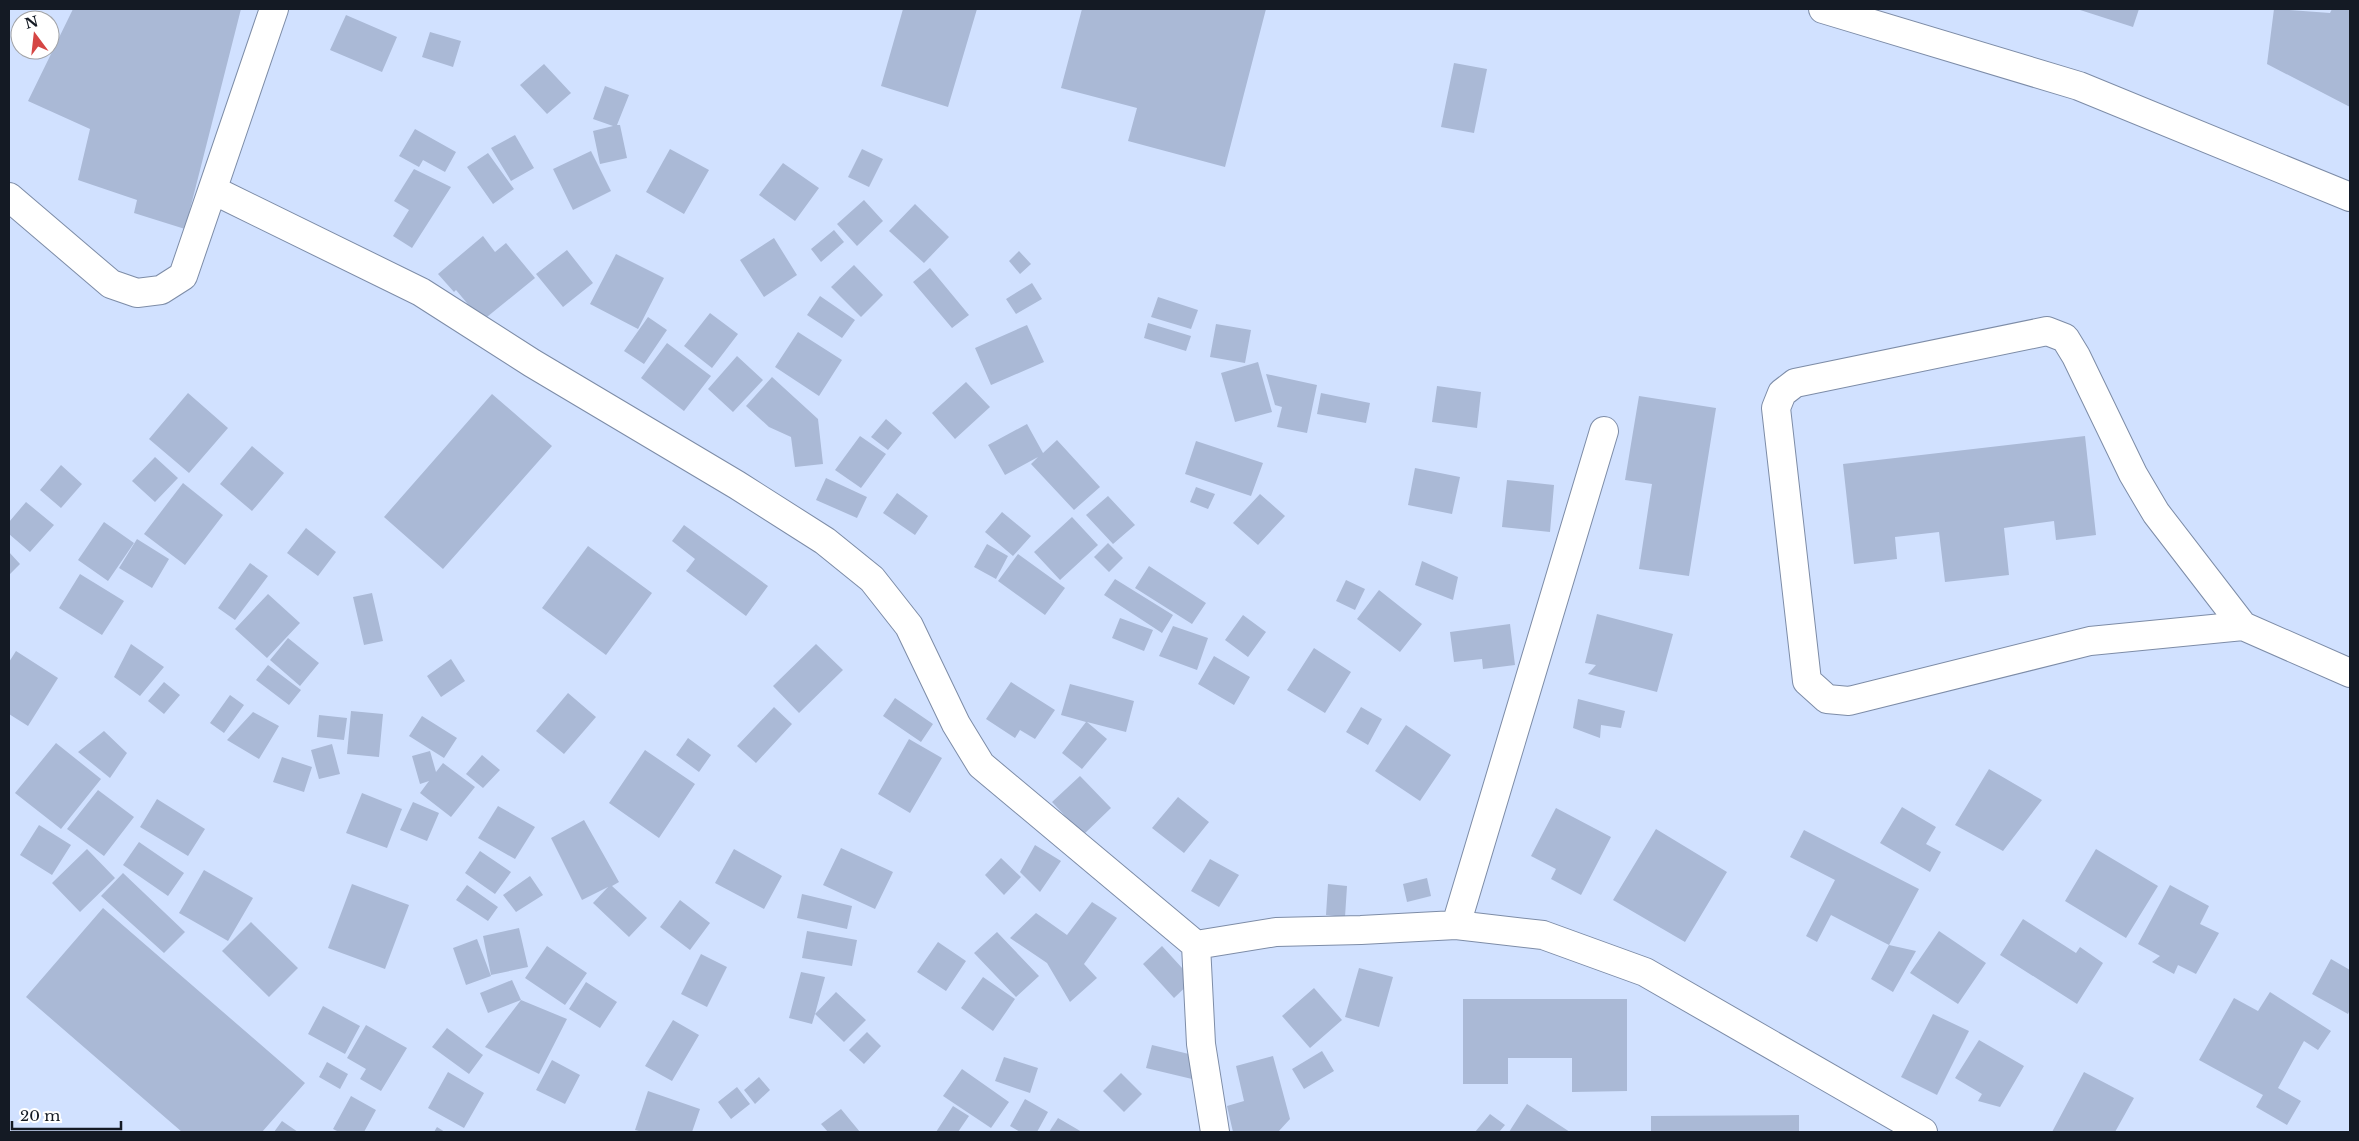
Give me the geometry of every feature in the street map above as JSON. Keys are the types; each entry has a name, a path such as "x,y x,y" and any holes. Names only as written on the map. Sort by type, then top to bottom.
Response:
{"street":[{"path":"9,197 111,284 137,293 161,290 183,276 274,9"},
{"path":"1824,9 2079,86 2350,197"},
{"path":"213,190 421,292 532,363 737,485 826,541 872,579 909,626 956,724 981,765 1196,945 1202,1044 1215,1132"},
{"path":"2243,626 2090,641 1849,700 1827,699 1807,681 1776,408 1782,393 1795,383 2047,331 2065,338 2076,356 2133,474 2156,513 2243,626 2350,674"},
{"path":"1456,925 1604,431"},
{"path":"1196,945 1276,932 1456,925 1543,936 1644,972 1923,1132"}],"building":[{"path":"73,9 241,9 185,229 134,213 137,200 78,180 90,129 28,101 48,60 60,60 60,36"},
{"path":"903,9 977,9 948,107 881,86"},
{"path":"1082,9 1266,9 1225,167 1128,141 1137,108 1061,88"},
{"path":"2077,9 2139,9 2133,27"},
{"path":"2274,9 2330,13 2332,9 2350,9 2350,107 2267,64"},
{"path":"346,15 397,37 382,72 330,50"},
{"path":"430,32 461,41 453,67 422,57"},
{"path":"1454,63 1487,69 1474,133 1441,127"},
{"path":"544,64 571,93 547,114 520,85"},
{"path":"605,86 629,95 617,125 620,125 627,158 600,164 593,131 613,126 593,119"},
{"path":"415,129 456,152 445,172 423,160 419,167 399,156"},
{"path":"515,135 534,168 511,181 491,148"},
{"path":"670,149 709,170 684,214 646,192"},
{"path":"862,149 883,159 869,187 848,177"},
{"path":"591,151 611,191 573,210 553,169"},
{"path":"488,153 514,189 493,204 467,167"},
{"path":"783,163 819,188 795,221 759,195"},
{"path":"414,169 451,187 412,248 393,236 409,210 394,201"},
{"path":"864,200 883,221 857,246 837,224"},
{"path":"915,204 949,237 924,263 889,231"},
{"path":"834,230 844,242 821,262 811,249"},
{"path":"483,236 495,252 506,243 535,278 482,321 456,290 454,292 438,274"},
{"path":"774,238 797,275 764,297 740,260"},
{"path":"567,250 593,283 563,307 536,274"},
{"path":"1019,251 1031,264 1020,274 1009,261"},
{"path":"616,254 664,278 638,329 590,304"},
{"path":"854,265 883,295 861,317 831,287"},
{"path":"930,268 969,315 952,328 913,282"},
{"path":"1032,283 1042,299 1016,314 1006,299"},
{"path":"820,296 855,320 842,338 807,315"},
{"path":"1158,297 1198,310 1191,329 1151,317"},
{"path":"710,313 738,334 712,368 684,346"},
{"path":"648,317 667,330 644,364 624,351"},
{"path":"1148,323 1191,336 1186,351 1144,338"},
{"path":"1216,324 1251,330 1245,363 1210,357"},
{"path":"1027,325 1044,362 991,385 975,348"},
{"path":"798,332 842,360 819,396 775,367"},
{"path":"667,343 711,376 684,411 641,378"},
{"path":"737,356 763,380 733,412 708,389"},
{"path":"1258,362 1272,412 1235,422 1221,373"},
{"path":"1266,374 1317,385 1307,433 1277,427 1282,407 1275,405"},
{"path":"772,377 818,419 823,464 795,467 791,437 769,427 746,406"},
{"path":"966,382 990,407 955,439 932,413"},
{"path":"1437,386 1481,392 1477,428 1432,422"},
{"path":"188,393 228,428 189,473 149,439"},
{"path":"1321,393 1370,403 1366,423 1317,414"},
{"path":"492,394 552,446 443,569 384,517"},
{"path":"1639,396 1716,408 1689,576 1639,569 1652,484 1625,480"},
{"path":"886,419 902,433 888,450 871,437"},
{"path":"1027,424 1043,453 1057,440 1100,487 1074,510 1031,464 1038,457 1005,475 988,445"},
{"path":"860,436 886,454 861,488 835,470"},
{"path":"2085,436 2096,535 2056,540 2054,521 2004,528 2009,575 1945,582 1939,532 1895,537 1897,559 1854,564 1843,464"},
{"path":"1196,441 1263,463 1251,496 1185,474"},
{"path":"252,446 284,473 252,511 220,484"},
{"path":"155,457 178,478 155,502 132,481"},
{"path":"61,465 82,484 61,508 40,490"},
{"path":"1415,468 1460,477 1452,514 1408,505"},
{"path":"826,478 867,497 857,518 816,500"},
{"path":"1507,480 1554,485 1550,532 1502,527"},
{"path":"183,483 223,515 185,565 144,534"},
{"path":"1196,487 1215,494 1208,509 1190,502"},
{"path":"897,493 928,516 915,535 883,513"},
{"path":"1260,494 1285,516 1258,545 1233,523"},
{"path":"1108,496 1135,525 1113,544 1086,515"},
{"path":"26,502 54,525 30,552 9,534 9,522"},
{"path":"1002,512 1031,536 1013,556 985,532"},
{"path":"1072,517 1098,545 1060,580 1034,552"},
{"path":"104,522 134,543 108,581 78,560"},
{"path":"684,525 768,586 746,616 686,571 695,559 672,541"},
{"path":"306,528 336,552 318,576 287,553"},
{"path":"137,539 169,559 152,588 119,568"},
{"path":"1108,543 1123,558 1109,572 1094,557"},
{"path":"987,544 1008,556 996,579 974,567"},
{"path":"588,546 652,593 606,655 542,608"},
{"path":"9,552 20,564 9,575"},
{"path":"1018,554 1065,588 1045,615 998,581"},
{"path":"1422,561 1458,577 1453,600 1415,585"},
{"path":"250,563 268,576 235,620 218,608"},
{"path":"1149,566 1206,603 1192,624 1135,588"},
{"path":"80,574 124,601 102,635 59,608"},
{"path":"1115,579 1173,615 1162,633 1104,595"},
{"path":"1346,580 1365,589 1355,610 1336,601"},
{"path":"1379,590 1422,624 1400,652 1357,619"},
{"path":"372,593 383,641 364,645 353,597"},
{"path":"268,594 300,623 267,658 235,629"},
{"path":"1597,614 1673,634 1657,692 1588,674 1596,665 1585,663"},
{"path":"1243,615 1266,632 1248,657 1225,640"},
{"path":"1120,618 1153,630 1144,651 1112,638"},
{"path":"1510,624 1515,665 1483,669 1482,659 1454,662 1450,632"},
{"path":"1173,626 1208,638 1197,670 1159,656"},
{"path":"288,638 319,663 300,686 270,660"},
{"path":"131,644 164,667 140,696 114,677"},
{"path":"816,644 843,670 799,713 773,686"},
{"path":"1314,648 1351,672 1325,713 1287,690"},
{"path":"16,651 58,678 28,726 9,714 9,662"},
{"path":"1214,656 1250,677 1234,705 1198,684"},
{"path":"451,659 465,681 441,697 427,676"},
{"path":"268,665 301,690 289,705 256,680"},
{"path":"164,682 180,695 164,714 148,701"},
{"path":"1011,682 1055,710 1035,739 1020,730 1015,738 986,719"},
{"path":"1070,684 1134,701 1126,732 1087,722 1107,739 1082,769 1062,753 1086,722 1061,715"},
{"path":"568,693 596,717 564,754 536,731"},
{"path":"230,695 244,705 224,733 210,723"},
{"path":"895,698 933,724 921,742 883,716"},
{"path":"1578,699 1625,711 1621,728 1601,725 1600,738 1573,728"},
{"path":"774,707 792,724 756,763 737,746"},
{"path":"1361,707 1382,719 1368,745 1346,732"},
{"path":"351,711 383,714 379,757 347,754"},
{"path":"253,712 279,726 259,759 227,740"},
{"path":"319,715 347,718 344,740 317,737"},
{"path":"422,716 457,738 444,758 409,736"},
{"path":"1406,725 1451,755 1420,801 1375,771"},
{"path":"104,731 127,753 110,778 78,752"},
{"path":"688,738 711,755 699,772 676,755"},
{"path":"909,739 942,758 910,813 878,794"},
{"path":"56,743 101,779 61,829 15,793"},
{"path":"332,744 340,774 319,779 311,750"},
{"path":"645,750 695,784 659,838 609,803"},
{"path":"430,751 436,772 443,763 475,787 451,817 420,793 429,781 420,784 412,756"},
{"path":"482,755 500,770 483,788 466,774"},
{"path":"282,757 312,767 304,792 273,782"},
{"path":"1989,769 2042,800 2003,851 1955,825"},
{"path":"1080,776 1111,808 1083,835 1052,802"},
{"path":"98,790 134,817 104,856 67,829"},
{"path":"362,793 402,809 387,848 346,833"},
{"path":"1178,797 1209,822 1184,853 1152,828"},
{"path":"157,799 205,829 188,856 140,827"},
{"path":"413,802 439,813 427,841 400,830"},
{"path":"498,806 535,827 515,859 478,838"},
{"path":"1902,807 1936,827 1926,844 1941,852 1930,872 1880,843"},
{"path":"1556,808 1611,837 1581,895 1551,879 1556,869 1531,856"},
{"path":"584,820 619,882 612,886 647,918 629,937 593,903 608,887 582,900 551,838"},
{"path":"39,825 71,845 52,875 20,855"},
{"path":"1656,829 1727,872 1685,942 1613,900"},
{"path":"1804,830 1919,889 1889,945 1831,915 1817,942 1806,936 1835,880 1790,857"},
{"path":"139,842 184,873 168,896 123,865"},
{"path":"1035,845 1061,861 1040,892 1020,872"},
{"path":"841,848 893,872 875,909 823,885"},
{"path":"87,849 115,878 80,912 52,883"},
{"path":"734,849 782,876 764,909 715,883"},
{"path":"2096,849 2158,886 2126,938 2065,901"},
{"path":"480,851 511,872 495,894 465,873"},
{"path":"1001,858 1021,877 1004,895 985,875"},
{"path":"1210,859 1239,875 1219,907 1191,891"},
{"path":"204,870 253,898 228,941 179,913"},
{"path":"123,873 185,932 164,953 101,896"},
{"path":"530,876 543,895 516,912 503,895"},
{"path":"1427,878 1431,896 1407,902 1403,884"},
{"path":"352,884 409,905 385,969 328,948"},
{"path":"1328,884 1347,886 1345,917 1326,915"},
{"path":"467,885 498,907 488,921 456,900"},
{"path":"2170,885 2209,906 2200,924 2219,933 2196,974 2178,965 2174,974 2152,962 2160,956 2138,944"},
{"path":"802,894 852,906 847,929 797,918"},
{"path":"680,900 710,923 690,950 660,927"},
{"path":"1092,902 1117,918 1084,964 1097,978 1070,1002 1047,963 1010,938 1036,913 1067,935"},
{"path":"103,908 305,1083 262,1132 182,1132 26,997"},
{"path":"2023,919 2076,953 2080,947 2103,963 2077,1004 2000,955"},
{"path":"251,922 298,968 269,997 222,951"},
{"path":"519,928 528,967 491,975 483,936"},
{"path":"807,931 857,940 852,966 802,958"},
{"path":"1939,931 1986,963 1958,1004 1910,973"},
{"path":"997,932 1039,976 1016,997 974,953"},
{"path":"477,939 491,976 466,985 453,948"},
{"path":"938,942 966,961 946,991 917,972"},
{"path":"1889,945 1916,951 1893,992 1871,979"},
{"path":"547,946 587,973 565,1005 525,978"},
{"path":"1162,946 1193,980 1174,998 1143,964"},
{"path":"701,954 727,967 707,1007 681,994"},
{"path":"2331,959 2350,970 2350,1009 2348,1014 2312,994"},
{"path":"1359,968 1393,977 1379,1027 1345,1017"},
{"path":"801,972 825,977 812,1024 789,1018"},
{"path":"983,977 1015,999 993,1031 961,1008"},
{"path":"512,980 521,1000 488,1013 480,993"},
{"path":"586,982 617,1002 600,1028 569,1009"},
{"path":"1314,988 1342,1020 1310,1048 1282,1016"},
{"path":"836,992 866,1020 844,1042 815,1014"},
{"path":"2270,992 2331,1031 2318,1050 2304,1041 2278,1088 2301,1101 2287,1125 2256,1107 2263,1095 2199,1060 2234,998 2258,1011"},
{"path":"1463,999 1627,999 1627,1091 1572,1092 1572,1058 1508,1058 1508,1084 1463,1084"},
{"path":"521,1000 567,1019 539,1074 485,1047"},
{"path":"323,1006 360,1026 345,1054 308,1034"},
{"path":"1933,1014 1969,1031 1937,1095 1901,1077"},
{"path":"673,1020 699,1035 672,1081 645,1066"},
{"path":"366,1025 407,1048 381,1091 360,1079 366,1069 347,1058"},
{"path":"447,1028 483,1055 469,1074 432,1047"},
{"path":"867,1032 881,1046 864,1064 849,1050"},
{"path":"1979,1040 2024,1066 2000,1107 1978,1101 1982,1094 1955,1078"},
{"path":"1152,1045 1197,1056 1192,1079 1146,1068"},
{"path":"1322,1051 1334,1071 1304,1089 1292,1069"},
{"path":"1273,1056 1290,1119 1278,1132 1233,1132 1227,1106 1244,1101 1236,1066"},
{"path":"1004,1057 1038,1068 1030,1093 995,1081"},
{"path":"552,1060 580,1075 565,1104 536,1090"},
{"path":"327,1062 348,1074 340,1089 319,1077"},
{"path":"962,1069 1009,1102 991,1128 943,1096"},
{"path":"448,1072 484,1093 464,1128 428,1108"},
{"path":"2084,1072 2134,1098 2115,1132 2052,1132"},
{"path":"1121,1073 1142,1094 1124,1112 1103,1091"},
{"path":"759,1077 770,1090 755,1104 744,1090"},
{"path":"737,1087 750,1104 731,1119 718,1102"},
{"path":"648,1091 700,1109 692,1132 643,1132 635,1130"},
{"path":"351,1096 376,1110 364,1132 339,1132 333,1129"},
{"path":"1025,1099 1048,1112 1037,1132 1020,1132 1010,1126"},
{"path":"1527,1104 1570,1132 1509,1132"},
{"path":"953,1106 969,1116 958,1132 936,1132"},
{"path":"841,1109 860,1132 828,1132 821,1124"},
{"path":"1490,1114 1505,1125 1499,1132 1475,1132"},
{"path":"1799,1115 1799,1132 1651,1132 1651,1116"},
{"path":"1058,1118 1082,1132 1049,1132"},
{"path":"282,1121 298,1132 274,1132"},
{"path":"437,1127 445,1132 434,1132"}]}
